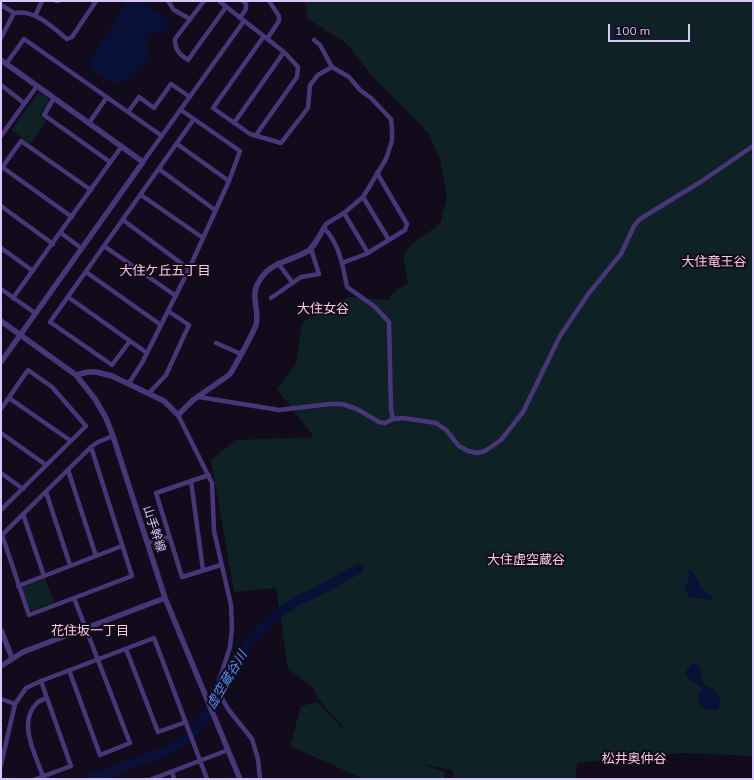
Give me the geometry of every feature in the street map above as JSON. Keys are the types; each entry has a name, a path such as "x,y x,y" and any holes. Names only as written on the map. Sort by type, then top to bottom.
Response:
{"street":[{"path":"35,16 42,1"},
{"path":"1,6 10,10 26,12 35,16 54,26 67,39 72,38 96,1"},
{"path":"168,1 174,10 190,19"},
{"path":"204,1 175,39 177,52 188,60 226,7"},
{"path":"219,1 284,52 298,67 297,77 256,135"},
{"path":"1,362 3,353 21,335 81,248 190,97 242,19 246,9 246,4 243,1"},
{"path":"269,1 279,16 279,20 213,108 250,134 281,143 308,108 310,85 318,75 332,67"},
{"path":"1,38 10,10"},
{"path":"143,162 4,62 24,39 162,136"},
{"path":"178,415 194,400 229,375 256,324 254,301 258,283 267,271 278,263 310,249 326,224 344,213 363,197 386,159 392,141 391,119 371,98 360,90 349,77 332,67 320,45 314,40"},
{"path":"234,122 284,52"},
{"path":"128,112 139,97 154,108 171,84 190,97"},
{"path":"1,85 24,103"},
{"path":"1,136 3,128 37,86"},
{"path":"89,123 107,97"},
{"path":"54,98 44,115 110,162"},
{"path":"129,383 142,363 189,269 229,181 240,151 181,110"},
{"path":"130,341 112,365 50,322 194,119"},
{"path":"72,217 1,168 21,141 91,190"},
{"path":"177,144 229,181"},
{"path":"14,298 122,146"},
{"path":"199,397 279,410 342,404 357,409 379,422 385,423 393,418 409,418 436,423 446,430 459,446 468,451 477,453 485,451 500,440 523,412 560,336 589,293 621,254 634,226 640,219 702,181 753,146"},
{"path":"159,169 215,210"},
{"path":"342,264 368,253 405,230 407,224 377,173"},
{"path":"141,195 203,238"},
{"path":"363,197 389,240"},
{"path":"1,206 53,244"},
{"path":"344,213 368,253"},
{"path":"123,220 189,269"},
{"path":"324,228 332,236 342,264 347,287 374,306 390,322 391,410 393,418"},
{"path":"60,233 81,248"},
{"path":"104,246 176,296"},
{"path":"1,248 33,271"},
{"path":"271,298 301,277 318,274 310,249"},
{"path":"278,263 292,282"},
{"path":"86,272 161,325"},
{"path":"1,289 35,313"},
{"path":"68,297 147,353"},
{"path":"150,393 166,375 189,325 168,310"},
{"name":"山手幹線","path":"1,321 76,375 95,399 106,418 165,598 240,779"},
{"path":"216,343 241,354"},
{"path":"1,409 28,370 52,387 86,426 1,510"},
{"path":"76,375 96,372 112,376 150,393 168,404 178,415 209,475 214,495 214,531 231,605 232,628 230,648 219,681 218,691 222,700 252,739 258,759 260,779"},
{"path":"9,398 71,441"},
{"path":"1,433 46,465"},
{"path":"91,447 132,576 29,615 1,536 91,447 98,442 113,436"},
{"path":"68,470 96,556"},
{"path":"1,473 23,489"},
{"path":"209,475 156,493 182,578 202,570 221,565"},
{"path":"191,481 202,570"},
{"path":"46,492 70,565"},
{"path":"23,514 44,576"},
{"path":"147,543 169,537"},
{"path":"18,586 122,546"},
{"path":"69,670 100,755 130,743 74,598"},
{"path":"1,666 23,652 165,598"},
{"path":"1,630 12,658"},
{"path":"1,765 15,704 26,688 154,638 207,779"},
{"path":"126,649 158,732 186,722"},
{"path":"36,779 44,778 71,766 41,681"},
{"path":"44,778 28,734 27,726 31,712 36,704 47,698"},
{"path":"1,699 15,704"},
{"path":"152,779 228,750"},
{"path":"172,772 174,779"}],"green space":[{"path":"305,1 753,1 753,756 680,753 577,763 576,779 455,779 452,770 421,764 445,772 444,779 364,779 290,746 301,706 318,702 345,731 341,724 317,697 314,689 288,669 276,588 234,592 211,460 236,440 314,437 277,389 296,363 302,322 349,297 389,300 391,294 408,283 403,256 413,243 440,224 447,198 440,160 429,134 371,75 346,43 308,19"},
{"path":"39,92 48,99 49,102 39,115 47,121 30,144 11,130"},
{"path":"45,578 54,602 32,611 22,588"}],"shaded area":[{"path":"126,1 139,1 167,18 168,26 165,31 155,33 147,37 149,59 122,83 103,78 88,64"},
{"path":"689,570 691,570 699,581 700,586 713,600 689,597 684,586 688,583"},
{"path":"692,664 696,664 698,666 705,685 712,688 718,694 721,702 718,709 712,710 699,704 698,696 702,688 689,679 686,674 686,671"}],"waterway":[{"path":"10,8 17,1"},
{"path":"1,19 7,11"},
{"name":"虚空蔵谷川","path":"91,779 169,750 185,739 198,727 222,691 237,661 257,633 275,616 298,600 315,593 358,569"}],"district":[{"name":"大住竜王谷","path":"714,262"},
{"name":"大住ケ丘五丁目","path":"165,271"},
{"name":"大住女谷","path":"323,309"},
{"name":"大住虚空蔵谷","path":"526,560"},
{"name":"花住坂一丁目","path":"90,631"},
{"name":"松井奥仲谷","path":"634,759"}]}
